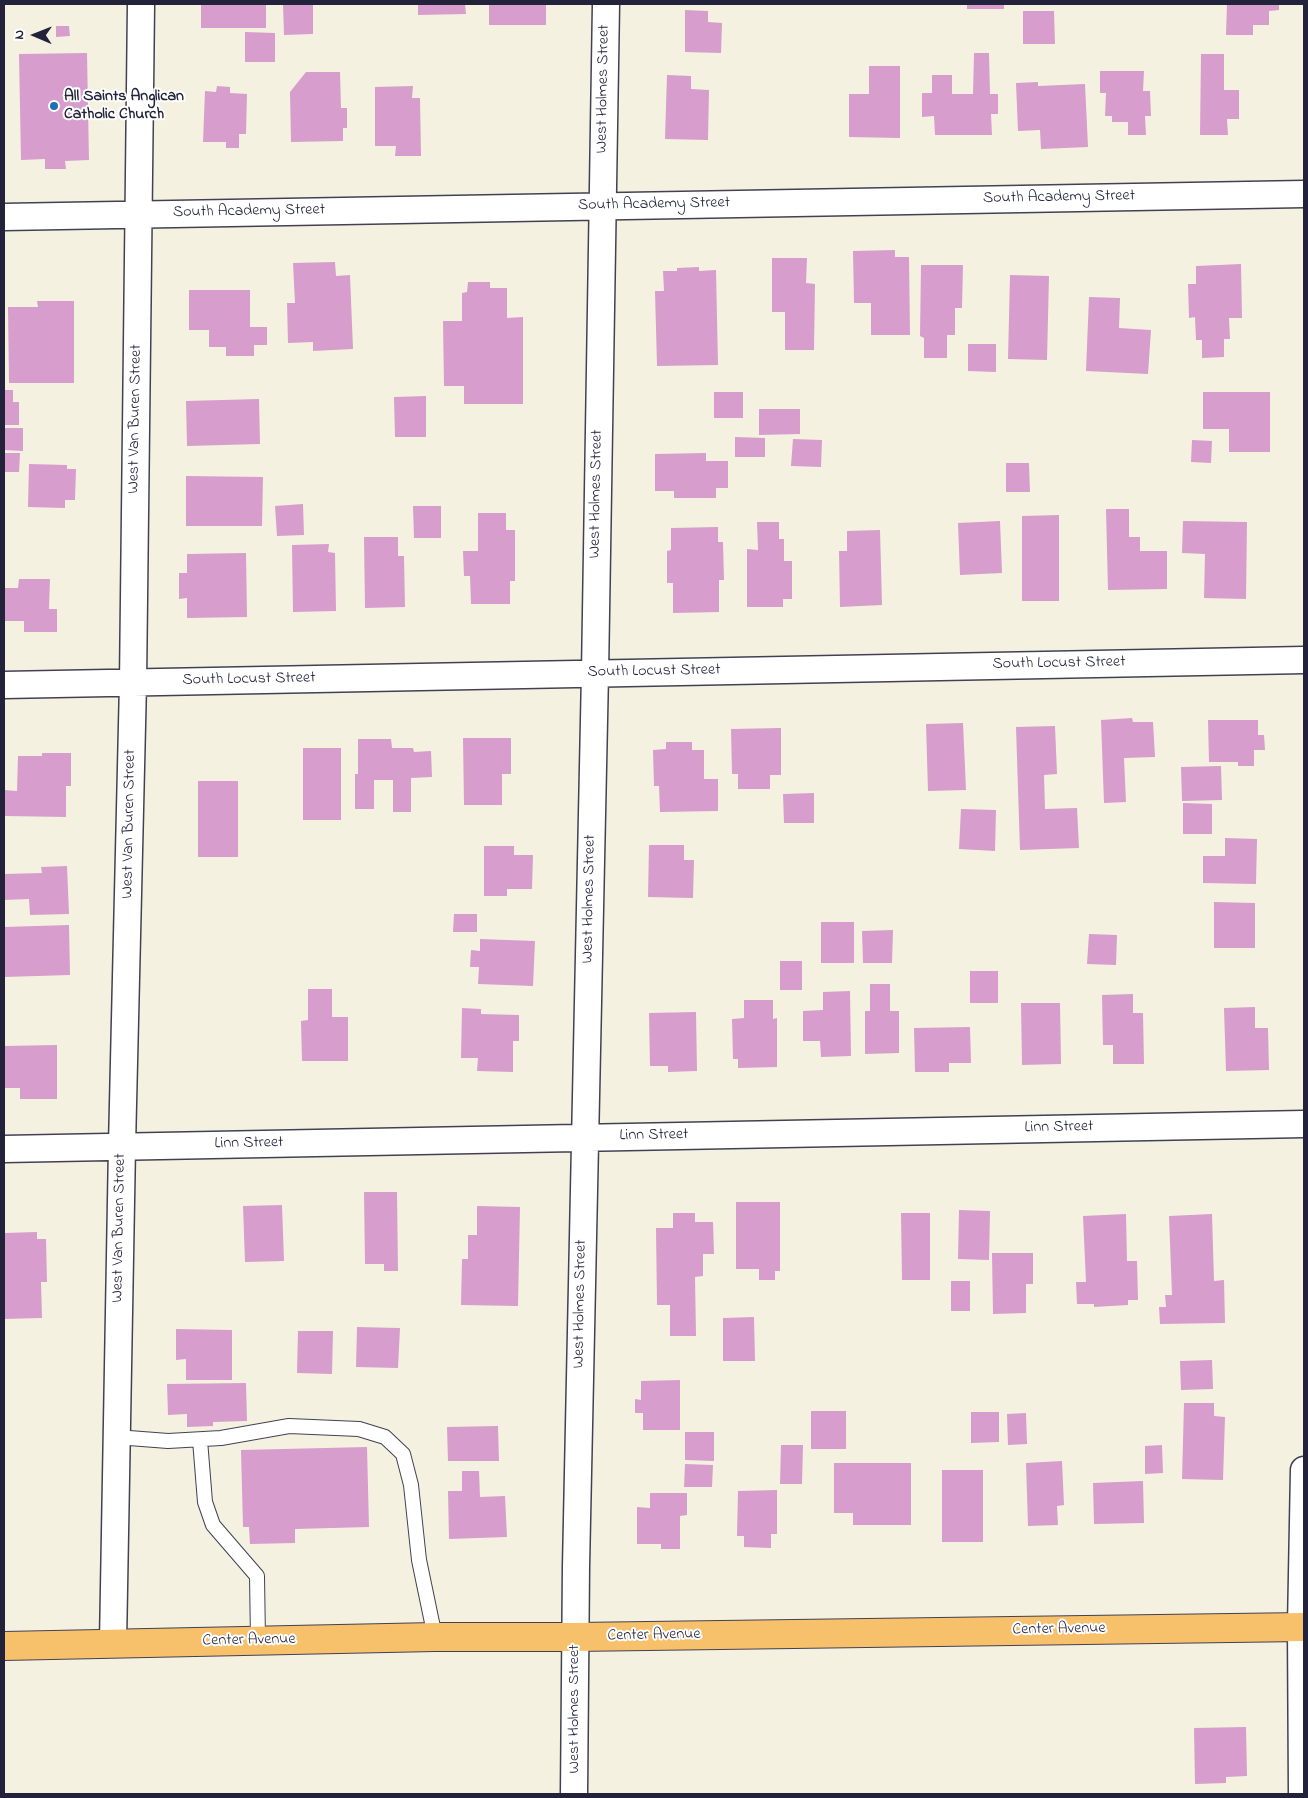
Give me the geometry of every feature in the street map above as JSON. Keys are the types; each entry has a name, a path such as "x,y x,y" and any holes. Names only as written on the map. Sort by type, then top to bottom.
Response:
{"main road":[{"name":"Center Avenue","path":"4,1646 435,1637 575,1637 1303,1627"}],"street":[{"name":"West Van Buren Street","path":"113,1643 133,682 141,4"},
{"name":"West Holmes Street","path":"574,1794 575,1637 595,673 606,4"},
{"name":"South Academy Street","path":"4,217 1304,194"},
{"name":"South Locust Street","path":"4,685 1304,660"},
{"name":"Linn Street","path":"4,1149 1304,1124"},
{"path":"1302,1794 1304,1470"}],"lane":[{"path":"116,1437 168,1441 200,1440 289,1426 359,1429 385,1437 402,1454 411,1485 419,1560 435,1637"},
{"path":"200,1440 205,1502 213,1525 257,1576 258,1640"}],"building":[{"path":"201,4 266,4 266,28 201,28"},
{"path":"283,4 313,4 313,34 284,35"},
{"path":"418,4 465,4 466,14 418,15"},
{"path":"489,4 546,4 546,25 489,25"},
{"path":"967,4 1004,4 1004,9 967,9"},
{"path":"1227,4 1279,4 1279,10 1269,11 1269,25 1253,25 1253,35 1226,35"},
{"path":"685,10 708,11 708,22 722,23 721,53 685,52"},
{"path":"1023,11 1054,11 1055,44 1023,44"},
{"path":"56,26 69,26 70,36 56,37"},
{"path":"245,32 275,33 275,62 245,62"},
{"name":"All Saints Anglican Catholic Church","path":"87,53 89,160 65,161 66,169 45,169 45,159 21,160 19,54"},
{"path":"974,53 989,53 990,94 998,94 998,114 991,114 992,135 935,135 934,116 922,117 922,93 932,93 932,75 952,75 952,94 973,94"},
{"path":"1201,54 1224,54 1224,90 1239,90 1239,119 1227,119 1228,135 1200,135"},
{"path":"869,66 900,66 900,138 849,137 849,94 869,94"},
{"path":"1100,71 1144,71 1143,91 1150,91 1151,116 1145,116 1146,135 1128,135 1128,122 1112,122 1112,116 1105,116 1106,93 1100,93"},
{"path":"306,72 340,72 341,108 347,108 347,128 343,128 343,141 291,142 290,92"},
{"path":"667,75 691,76 691,89 709,90 708,140 665,139"},
{"path":"1038,82 1038,86 1085,84 1088,147 1041,149 1040,130 1018,131 1016,83"},
{"path":"217,86 230,87 230,93 247,94 246,134 239,134 239,148 226,148 226,142 203,142 205,91 216,92"},
{"path":"413,86 412,98 420,98 421,156 395,156 396,146 375,146 375,87"},
{"path":"895,250 895,257 909,257 910,335 871,335 871,303 854,303 853,251"},
{"path":"772,258 807,258 806,283 815,284 814,350 785,350 785,312 772,312"},
{"path":"335,262 336,276 350,275 353,349 313,351 313,342 288,343 287,303 295,303 293,263"},
{"path":"1241,264 1242,318 1229,318 1230,339 1224,339 1224,357 1202,358 1202,340 1196,340 1195,317 1189,318 1188,284 1196,284 1196,266"},
{"path":"921,265 963,265 962,308 955,308 955,335 947,335 947,358 924,358 924,338 920,336"},
{"path":"699,267 699,271 716,270 718,365 657,366 655,291 664,291 663,271 677,271 677,268"},
{"path":"1010,275 1049,276 1047,360 1008,359"},
{"path":"468,282 490,282 490,288 507,288 507,318 523,317 523,404 464,404 464,386 444,386 443,321 462,321 462,293 467,292"},
{"path":"189,290 250,290 250,327 267,327 267,345 254,345 254,356 226,356 226,347 209,347 209,330 189,330"},
{"path":"1089,297 1120,298 1119,328 1151,330 1148,374 1086,371"},
{"path":"37,301 74,301 74,383 9,383 8,307 38,307"},
{"path":"968,344 996,344 996,372 968,371"},
{"path":"4,390 13,390 13,402 19,402 19,425 4,425"},
{"path":"714,392 743,392 743,418 714,418"},
{"path":"1203,392 1270,392 1270,452 1229,452 1229,429 1203,429"},
{"path":"426,396 426,437 395,437 394,397"},
{"path":"259,399 260,444 187,446 186,401"},
{"path":"759,409 800,409 800,434 759,435"},
{"path":"4,428 23,428 23,451 4,450"},
{"path":"735,437 765,438 765,457 735,457"},
{"path":"793,439 822,440 821,467 791,466"},
{"path":"1192,440 1212,441 1211,463 1191,462"},
{"path":"4,453 20,453 19,472 4,472"},
{"path":"706,453 706,461 728,461 728,488 716,488 716,498 674,498 674,491 655,491 655,454"},
{"path":"1006,463 1029,463 1030,492 1006,492"},
{"path":"29,464 67,465 67,469 76,469 75,500 65,500 65,508 28,507"},
{"path":"186,476 263,477 262,526 186,526"},
{"path":"303,504 304,535 277,536 275,506"},
{"path":"413,506 441,506 441,538 414,538"},
{"path":"1106,509 1129,509 1129,537 1140,537 1140,551 1167,551 1167,589 1108,590"},
{"path":"478,513 506,513 506,530 515,530 515,581 510,581 510,604 471,604 470,576 464,576 463,551 478,551"},
{"path":"1059,515 1059,601 1022,601 1022,516"},
{"path":"1000,521 1002,573 960,575 958,523"},
{"path":"1183,521 1247,522 1246,599 1204,598 1205,554 1182,553"},
{"path":"757,522 779,522 779,539 784,539 784,561 792,561 792,599 783,599 783,607 747,607 747,549 758,550"},
{"path":"718,527 718,542 723,542 724,580 719,580 719,612 673,613 673,583 667,583 667,551 671,550 671,528"},
{"path":"880,530 882,605 840,607 839,551 847,551 847,531"},
{"path":"364,537 398,537 398,556 404,556 405,607 365,608"},
{"path":"329,544 328,552 335,553 336,611 293,612 292,545"},
{"path":"246,553 247,617 187,618 187,598 179,599 179,573 187,573 187,554"},
{"path":"19,579 50,579 49,609 57,609 57,632 24,632 24,621 5,621 4,588 18,588"},
{"path":"1132,718 1133,722 1153,722 1155,757 1124,758 1126,802 1104,803 1101,720"},
{"path":"1208,720 1258,720 1258,735 1264,735 1265,750 1254,750 1254,766 1238,766 1238,762 1209,762"},
{"path":"963,723 966,790 928,791 926,724"},
{"path":"1055,726 1057,774 1044,775 1045,809 1077,808 1079,848 1020,850 1016,727"},
{"path":"781,728 781,775 770,775 770,789 738,789 738,774 732,774 731,729"},
{"path":"463,738 511,738 511,774 502,774 502,805 464,805"},
{"path":"358,739 391,739 392,748 413,748 414,752 431,751 432,777 411,778 411,812 393,812 393,780 374,780 374,809 355,809"},
{"path":"666,742 692,742 692,750 704,750 704,779 718,779 718,811 660,812 659,786 654,786 653,750 666,749"},
{"path":"303,748 341,748 341,820 303,820"},
{"path":"42,753 71,753 71,786 66,786 66,817 4,816 4,790 17,791 18,756 42,756"},
{"path":"1221,766 1222,800 1182,801 1181,767"},
{"path":"198,781 238,781 238,857 198,857"},
{"path":"814,793 814,823 784,823 783,794"},
{"path":"1183,803 1212,804 1212,834 1183,834"},
{"path":"961,809 996,810 995,851 959,849"},
{"path":"1225,838 1257,839 1256,884 1203,883 1203,856 1225,856"},
{"path":"649,845 684,845 684,860 694,860 693,898 648,897"},
{"path":"484,846 514,846 514,855 533,855 532,889 507,889 507,896 484,896"},
{"path":"67,866 69,914 30,915 29,899 4,900 4,874 42,873 41,867"},
{"path":"1214,902 1255,903 1255,948 1214,948"},
{"path":"454,914 477,914 477,932 453,932"},
{"path":"821,922 854,922 854,963 821,963"},
{"path":"69,925 70,975 4,977 4,927"},
{"path":"893,930 892,963 863,963 862,931"},
{"path":"1089,934 1117,935 1116,965 1087,964"},
{"path":"480,939 535,941 533,986 478,984 479,967 470,967 471,950 480,951"},
{"path":"780,961 802,961 802,990 780,990"},
{"path":"970,971 998,971 998,1003 970,1003"},
{"path":"870,984 890,984 890,1011 899,1011 899,1053 865,1054 865,1011 870,1011"},
{"path":"308,989 332,989 332,1017 348,1017 348,1061 302,1061 301,1021 308,1020"},
{"path":"850,991 851,1056 821,1057 820,1041 803,1041 803,1011 823,1010 823,992"},
{"path":"1133,994 1133,1013 1143,1013 1144,1064 1113,1064 1113,1045 1103,1045 1102,995"},
{"path":"744,1000 773,1000 773,1019 777,1018 777,1067 738,1068 738,1059 733,1059 732,1019 744,1018"},
{"path":"1021,1003 1060,1003 1061,1064 1022,1065"},
{"path":"1255,1007 1255,1028 1268,1028 1269,1070 1226,1071 1224,1008"},
{"path":"462,1008 481,1009 481,1014 519,1015 519,1041 513,1041 513,1072 477,1071 478,1058 461,1058"},
{"path":"696,1012 697,1071 668,1072 668,1066 650,1066 649,1013"},
{"path":"970,1027 971,1063 949,1063 949,1072 915,1072 914,1028"},
{"path":"57,1045 57,1099 20,1099 20,1088 4,1088 4,1046"},
{"path":"364,1192 397,1192 398,1271 384,1271 384,1264 365,1264"},
{"path":"736,1202 780,1202 780,1271 775,1271 775,1280 759,1280 759,1269 736,1269"},
{"path":"282,1205 284,1261 245,1262 243,1206"},
{"path":"477,1206 520,1207 518,1306 461,1305 462,1259 468,1259 468,1235 477,1235"},
{"path":"959,1210 990,1211 989,1260 958,1259"},
{"path":"673,1213 695,1213 695,1222 713,1222 714,1254 703,1254 703,1276 695,1277 696,1336 670,1336 670,1305 657,1305 656,1228 673,1228"},
{"path":"901,1213 930,1213 930,1280 902,1280"},
{"path":"1126,1214 1127,1261 1137,1261 1138,1300 1128,1300 1128,1305 1094,1307 1094,1304 1077,1304 1076,1282 1086,1282 1083,1216"},
{"path":"1212,1214 1214,1281 1224,1280 1225,1323 1160,1324 1159,1307 1166,1307 1165,1295 1172,1295 1169,1216"},
{"path":"37,1232 37,1239 46,1239 47,1282 41,1282 42,1318 4,1319 4,1233"},
{"path":"992,1253 1033,1253 1033,1284 1026,1284 1026,1313 993,1314"},
{"path":"951,1281 970,1281 970,1311 951,1311"},
{"path":"754,1317 755,1361 723,1361 723,1318"},
{"path":"357,1327 400,1328 398,1368 356,1367"},
{"path":"176,1329 232,1330 232,1380 186,1380 186,1359 176,1360"},
{"path":"298,1331 333,1331 332,1374 297,1373"},
{"path":"1212,1360 1213,1389 1181,1390 1180,1361"},
{"path":"680,1380 680,1430 643,1430 643,1413 635,1413 635,1399 641,1400 641,1381"},
{"path":"246,1383 247,1421 213,1422 213,1426 187,1427 187,1414 168,1415 167,1384"},
{"path":"1184,1403 1214,1403 1214,1416 1225,1417 1223,1480 1182,1479"},
{"path":"811,1411 846,1411 846,1449 811,1449"},
{"path":"971,1412 999,1412 999,1442 971,1443"},
{"path":"1026,1413 1027,1444 1008,1445 1007,1414"},
{"path":"498,1426 499,1461 448,1461 447,1427"},
{"path":"685,1432 714,1432 714,1461 685,1460"},
{"path":"781,1445 803,1445 802,1484 780,1484"},
{"path":"1162,1445 1163,1473 1145,1474 1145,1446"},
{"path":"367,1447 369,1527 295,1529 295,1543 250,1544 249,1527 243,1527 241,1450"},
{"path":"1062,1461 1064,1505 1057,1506 1058,1525 1028,1526 1026,1463"},
{"path":"834,1463 911,1463 911,1525 853,1525 853,1513 834,1513"},
{"path":"685,1464 713,1465 712,1487 684,1487"},
{"path":"942,1470 983,1470 983,1542 942,1542"},
{"path":"462,1471 479,1471 480,1497 505,1496 507,1537 449,1539 448,1491 462,1491"},
{"path":"1143,1481 1144,1523 1094,1524 1093,1483"},
{"path":"777,1490 777,1534 771,1534 771,1548 744,1547 744,1536 737,1536 738,1491"},
{"path":"650,1493 687,1493 687,1515 680,1516 680,1549 661,1549 661,1544 637,1544 637,1507 650,1508"},
{"path":"1246,1727 1247,1776 1226,1777 1226,1783 1195,1784 1194,1728"}],"place":[{"name":"All Saints Anglican Catholic Church","path":"54,106"}]}
